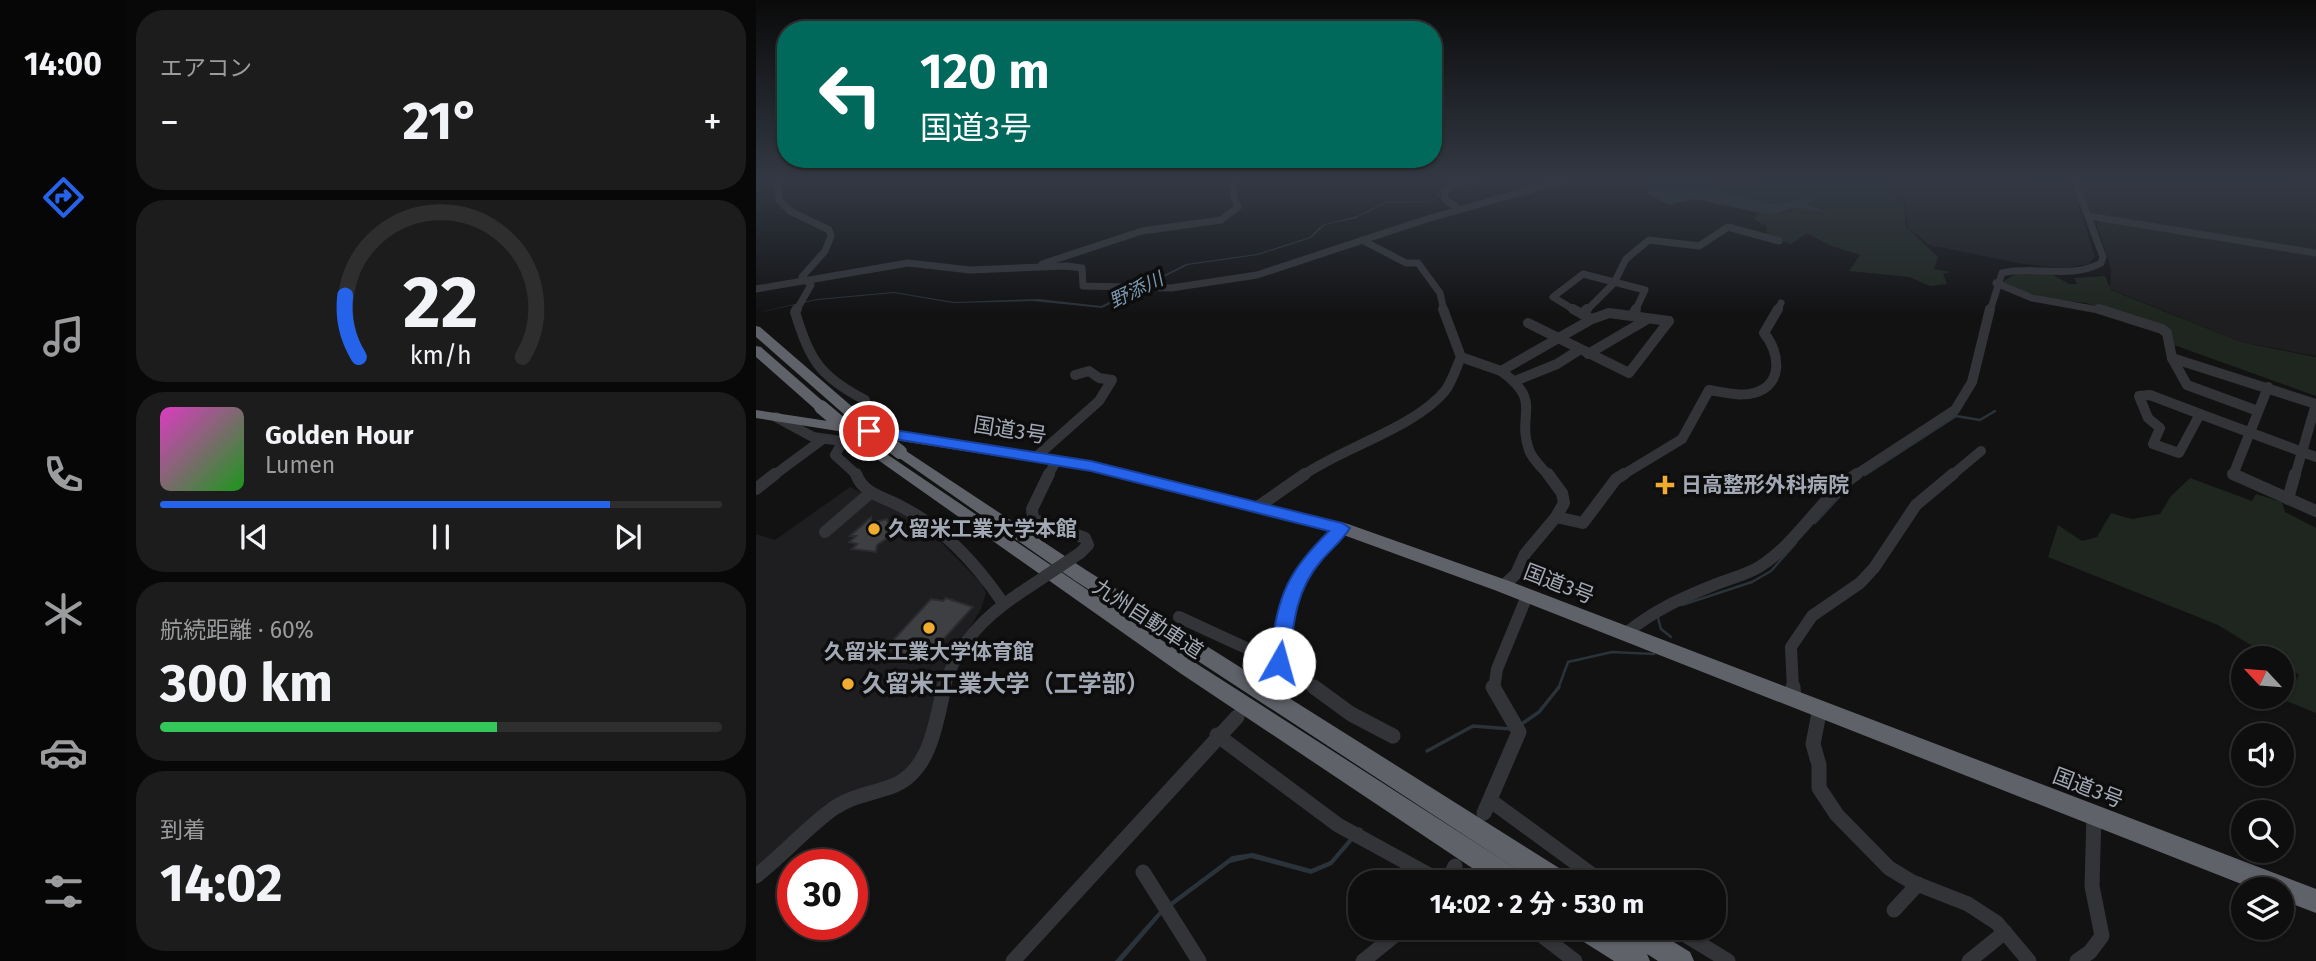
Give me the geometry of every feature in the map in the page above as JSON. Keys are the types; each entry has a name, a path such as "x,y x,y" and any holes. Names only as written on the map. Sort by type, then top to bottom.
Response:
{"highway":[{"name":"九州自動車道","path":"756,330 1013,551 1365,787 1495,870"},
{"name":"九州自動車道","path":"756,350 821,407 884,441 1068,568 1539,870"},
{"name":"国道3号","path":"756,414 884,441 1037,457 1259,506 1342,528 1503,586 2316,901"},
{"path":"1604,940 1637,961"},
{"path":"1648,940 1681,961"}],"street":[{"path":"776,417 803,433 823,439 842,443 884,441 866,411 865,400 838,386 815,365 812,350 805,344 795,312 811,285 802,277 825,251 831,236 830,230 821,226"},
{"path":"1030,268 1142,231 1179,226"},
{"path":"757,288 908,263 970,270 1082,268 1083,286 1171,288 1257,275 1408,226"},
{"path":"1625,634 1648,615 1677,599 1759,567 1791,540 1838,487 1955,410 1972,382 1996,283 2002,273 2011,270 2072,272 2095,268 2103,257 2092,226"},
{"path":"2149,226 2316,253"},
{"path":"1582,314 1614,283 1626,259 1649,240 1699,246 1728,227 1779,241"},
{"path":"1259,506 1326,460 1425,411 1447,388 1461,357 1446,321 1440,293 1419,264 1406,263 1362,240"},
{"path":"1592,319 1553,297 1583,274 1645,290 1632,316"},
{"path":"1996,283 2032,298 2090,306 2162,329 2167,333 2172,358 2188,385 2259,411"},
{"path":"1556,517 1584,523 1616,480 1632,468 1640,468 1660,451 1682,439 1709,390 1753,394 1767,388 1775,376 1778,358 1776,347 1764,333 1781,303"},
{"path":"1500,371 1557,340 1592,319 1609,313 1669,321 1629,373 1557,340 1528,323"},
{"path":"1515,381 1583,352 1646,320"},
{"path":"1461,357 1500,371 1515,381 1525,394 1528,405 1529,450 1562,493 1564,503 1556,517 1525,554 1516,573 1503,586"},
{"path":"2172,358 2314,402 2315,414 2288,499"},
{"path":"1037,457 1099,401 1112,380 1099,378 1089,371 1074,375"},
{"path":"2268,387 2232,475 2316,511"},
{"path":"2200,414 2179,453 2171,451 2153,444 2160,428 2148,418 2139,396 2150,395 2316,457"},
{"path":"756,489 823,439"},
{"path":"842,443 835,455 858,476 858,482 869,494 907,509 942,534 974,562 1003,603"},
{"path":"1794,699 1791,647 1812,616 1860,583 1874,568 1916,505 1981,451"},
{"path":"2163,460 2171,451"},
{"path":"756,876 823,814 850,799 890,788 910,776 925,757 949,671 975,629 1003,603 1088,545 1084,538 1033,519 1032,509 1056,461"},
{"path":"825,532 869,494"},
{"path":"1271,682 1279,665 1286,605 1294,587 1323,545 1342,528"},
{"path":"1527,596 1493,687 1517,727 1488,807 1584,870"},
{"path":"1179,618 1299,676 1351,714 1393,736"},
{"path":"1820,708 1813,744 1819,765 1819,788 1860,840 1889,868 1918,884 1968,904 1997,923 2029,961"},
{"path":"1013,961 1237,717"},
{"path":"1217,736 1338,825 1422,870"},
{"path":"2077,961 2092,952 2103,934 2102,914 2092,883 2094,814"},
{"path":"1452,870 1455,866"},
{"path":"1143,872 1199,961"},
{"path":"1894,910 1918,884"},
{"path":"1969,961 2005,932"},
{"path":"1363,961 1389,940"},
{"path":"1548,940 1575,961"},
{"path":"1694,940 1728,961"}],"shaded area":[{"path":"1765,226 1906,226 1938,257 1934,269 1950,272 1943,274 1947,284 1930,286 1909,277 1849,271 1860,255 1829,245 1807,233 1791,244 1766,236"},
{"path":"2085,226 2095,257 2089,264 2064,268 2023,264 1929,245 1908,227"},
{"path":"2097,226 2131,226 2316,255 2316,356 2241,342 2110,289 2111,269"},
{"path":"2163,226 2316,226 2316,250"},
{"path":"2018,272 2050,273 2069,284 2077,284 2074,278 2105,276 2111,290 2241,342 2316,357 2316,396 2174,345 2165,329 2086,303 2042,298 2001,283"},
{"path":"2190,478 2252,501 2256,494 2282,502 2285,512 2316,528 2316,713 2294,704 2294,683 2299,675 2294,672 2294,646 2252,646 2218,625 2048,557 2058,525 2082,541 2097,537 2111,513 2132,519 2160,514 2171,496"},
{"name":"久留米工業大学（工学部）","path":"850,487 904,514 934,535 981,583 986,593 981,609 942,675 924,744 916,762 892,781 851,792 826,804 756,871 756,534 775,540"}],"water":[{"name":"野添川","path":"1324,226 1311,238 1258,255 1188,265 1102,308 1033,301 953,303 894,293 817,300 756,313 817,299 894,292 954,302 1039,299 1101,306 1186,264 1257,254 1310,237"},
{"path":"1359,827 1363,829 1332,865 1311,874 1251,858 1230,863 1163,913 1122,961 1115,961 1161,909 1232,856 1253,853 1311,869 1330,861"}],"building":[{"name":"久留米工業大学本館","path":"871,517 872,523 887,519 892,535 877,545 876,552 852,549 857,544 849,542 856,536 850,536"},
{"name":"久留米工業大学体育館","path":"946,598 973,607 928,656 916,654 912,658 894,655 898,651 885,649 931,599 943,601"}],"waterway":[{"path":"1865,475 1956,416 1980,420 1995,411"},
{"path":"1815,523 1839,497"},
{"path":"1682,605 1752,582 1771,571 1796,543"},
{"path":"1658,618 1661,629 1671,637"},
{"path":"1559,688 1568,662 1612,652 1654,654"},
{"path":"1520,725 1539,712 1559,688"},
{"path":"1427,751 1473,726 1511,729"}],"place":[{"name":"日高整形外科病院","path":"1665,485"},
{"name":"久留米工業大学本館","path":"874,529"},
{"name":"久留米工業大学体育館","path":"929,628"},
{"name":"久留米工業大学（工学部）","path":"848,684"}],"route":[{"path":"869,431 1091,466 1342,528 1323,545 1294,587 1286,605 1279,663"}]}
